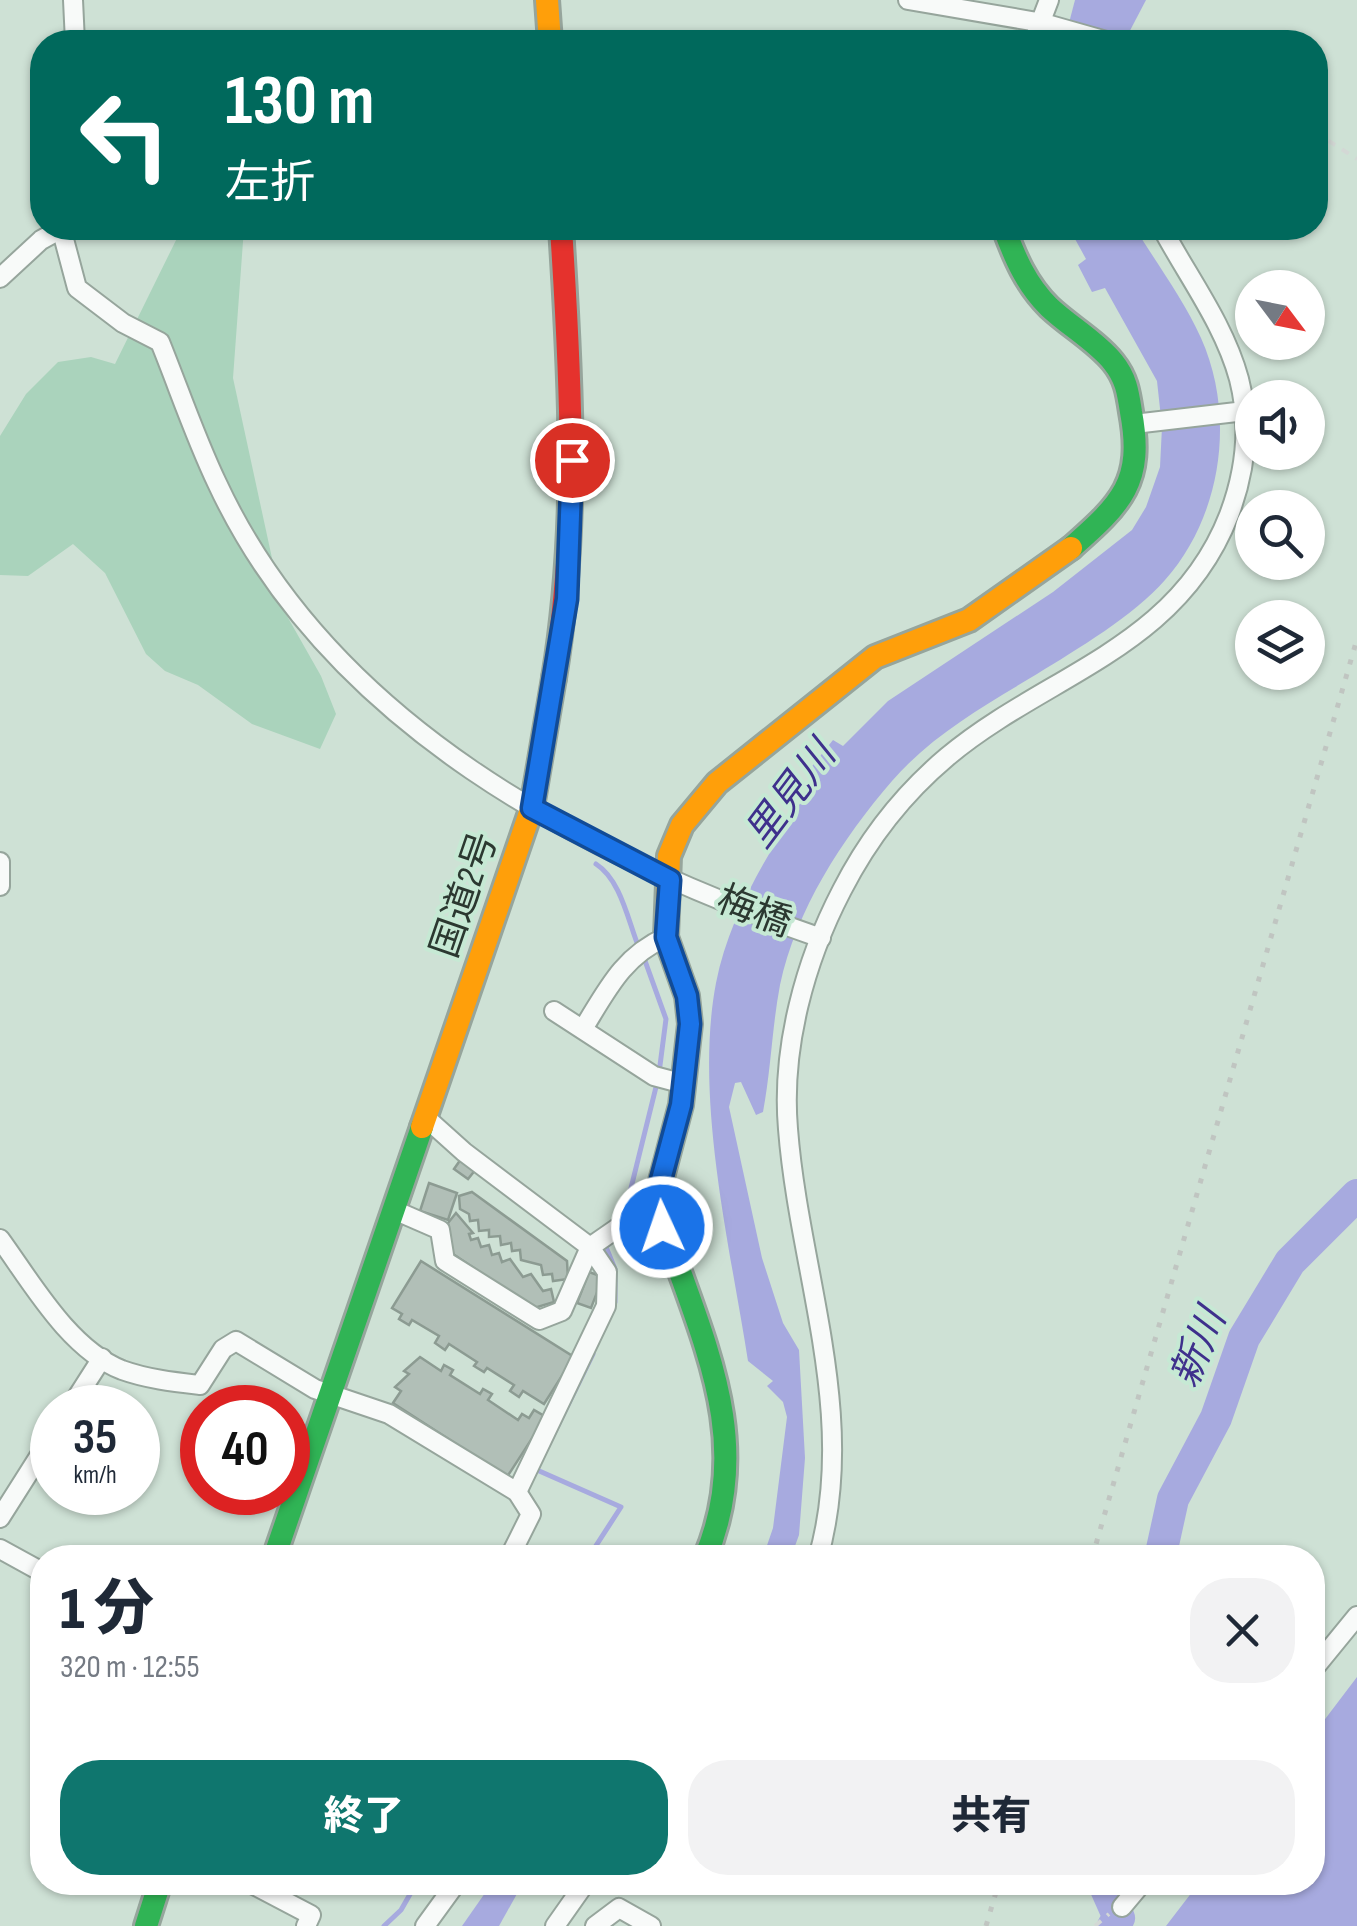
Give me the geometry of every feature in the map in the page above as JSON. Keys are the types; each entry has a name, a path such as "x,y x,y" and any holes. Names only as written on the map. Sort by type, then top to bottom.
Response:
{"main road":[{"path":"547,0 549,30"},
{"name":"国道2号","path":"278,1545 532,808 567,599 574,425 562,240"},
{"path":"711,1545 717,1530 727,1432 719,1382 655,1202 667,1080 690,1024 687,996 648,946 678,884 670,856 682,825 730,772 875,657 969,620 1048,568 1109,515 1132,482 1141,423 1125,378 1110,358 1048,306 1019,270 1008,240"},
{"path":"146,1926 156,1895"}],"street":[{"path":"73,0 74,30"},
{"path":"908,0 1069,30"},
{"path":"1043,30 1048,24 1049,0"},
{"path":"0,278 41,240"},
{"name":"梅橋","path":"64,240 77,288 123,323 160,342 218,486 269,569 352,677 438,749 532,808 678,884 818,937"},
{"path":"1169,240 1222,332 1235,387"},
{"path":"1141,423 1235,413"},
{"path":"821,1545 829,1504 832,1411 787,1126 797,1010 818,937 870,842 919,783 984,731 1145,630 1190,584 1224,530 1243,470"},
{"path":"0,862 0,886"},
{"path":"583,1029 648,946"},
{"path":"554,1011 667,1080"},
{"path":"426,1117 464,1152 590,1248 607,1272 606,1306 516,1492"},
{"path":"394,1210 440,1230 445,1261 539,1320 562,1311 590,1248 655,1202"},
{"path":"0,1238 45,1302 102,1358 157,1379 200,1385 223,1349 236,1340 291,1377 330,1396 389,1414 516,1492 531,1514 516,1545"},
{"path":"85,1385 102,1358"},
{"path":"0,1518 30,1471"},
{"path":"0,1549 30,1565"},
{"path":"1325,1656 1357,1616"},
{"path":"273,1895 311,1915 306,1926"},
{"path":"425,1926 445,1895"},
{"path":"556,1926 577,1895"},
{"path":"1118,1909 1131,1895"},
{"path":"596,1926 619,1908 651,1926"}],"path":[{"path":"1328,140 1357,158"},
{"path":"1095,1926 1118,1909"}],"green space":[{"path":"176,240 243,240 233,378 283,609 321,676 336,714 320,749 252,724 198,685 165,671 146,654 105,573 73,544 28,576 0,575 0,436 26,394 58,362 91,357 115,364"}],"water":[{"path":"1075,0 1146,0 1130,30 1067,30"},
{"path":"1076,240 1143,240 1194,324 1212,368 1218,400 1218,464 1211,496 1184,554 1152,593 1087,643 960,722 908,764 873,803 839,851 797,930 780,985 763,1112 756,1115 741,1082 735,1083 729,1107 762,1258 783,1323 799,1350 805,1458 799,1535 795,1545 767,1545 773,1528 787,1417 783,1402 767,1386 773,1381 748,1361 724,1221 709,1075 716,983 742,905 812,785 809,770 833,740 843,746 888,701 1053,592 1132,530 1146,507 1160,467 1162,427 1157,381 1105,288 1092,292 1078,265 1086,259"},
{"path":"1357,1677 1357,1926 1166,1926 1190,1895 1325,1895 1325,1719"},
{"path":"484,1895 516,1895 499,1926 462,1926"}],"building":[{"path":"461,1159 476,1169 468,1179 454,1169"},
{"path":"429,1183 457,1193 448,1220 420,1211"},
{"path":"472,1192 567,1261 568,1279 553,1281 552,1274 543,1275 541,1265 521,1260 520,1250 512,1251 511,1243 501,1245 500,1236 489,1237 489,1230 479,1231 478,1220 470,1221 469,1214 460,1209 459,1196"},
{"path":"456,1213 473,1233 469,1234 471,1240 478,1238 481,1247 489,1245 492,1255 499,1253 502,1262 510,1259 523,1277 531,1274 543,1291 551,1289 554,1302 537,1307 538,1311 453,1254 448,1223"},
{"path":"421,1261 574,1357 544,1404 523,1391 519,1397 510,1391 514,1385 487,1368 484,1372 474,1366 477,1362 449,1344 445,1350 435,1343 439,1336 412,1320 409,1325 399,1319 402,1314 392,1308"},
{"path":"589,1272 603,1277 591,1308 577,1303"},
{"path":"420,1357 441,1371 444,1365 453,1370 450,1375 480,1394 483,1389 492,1394 488,1400 518,1420 522,1414 529,1418 534,1410 546,1417 507,1477 393,1403 401,1391 395,1387 409,1374 404,1371"}],"waterway":[{"path":"596,864 618,890 639,948"},
{"path":"644,958 666,1019 659,1073"},
{"path":"630,1192 657,1083"},
{"name":"新川","path":"1163,1545 1173,1499 1216,1418 1244,1338 1290,1262 1357,1195"},
{"path":"611,1242 606,1247 615,1269 615,1302"},
{"path":"543,1456 593,1354"},
{"path":"538,1466 537,1470 621,1507 596,1545"},
{"path":"384,1926 410,1895"},
{"name":"新川","path":"1109,1895 1119,1918 1113,1926"}],"railway":[{"path":"1096,1545 1357,639"},
{"path":"986,1926 995,1895"}],"traffic: fast":[{"path":"1009,240 1034,289 1049,307 1106,354 1121,374 1127,392 1134,436 1131,474 1116,504 1071,548"},
{"path":"278,1545 422,1127"},
{"path":"657,1196 660,1220 702,1335 721,1408 725,1481 709,1545"},
{"path":"146,1926 156,1895"}],"traffic: slow":[{"path":"547,0 549,30"},
{"path":"657,1196 681,1105 690,1024 687,996 666,937 669,856 682,825 717,783 875,657 969,620 1071,548"},
{"path":"422,1127 532,807 554,678"}],"traffic: jam":[{"path":"554,678 567,565 571,453 562,240"}],"route":[{"path":"572,460 567,599 532,808 670,880 666,937 687,996 690,1024 681,1105 662,1162 655,1202 662,1227"}],"water label":[{"name":"里見川","path":"791,795"}]}
